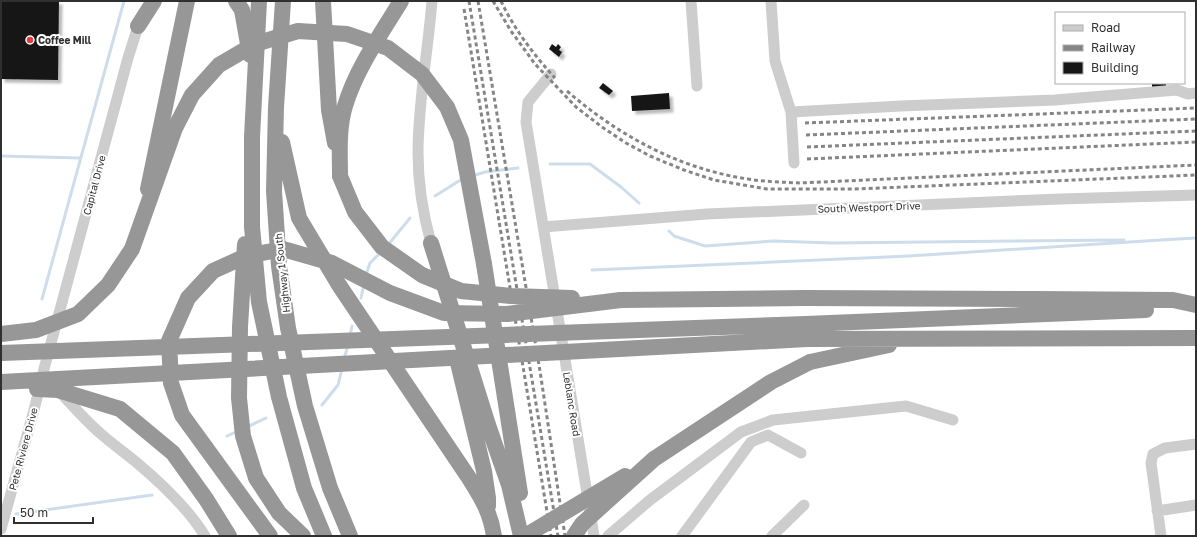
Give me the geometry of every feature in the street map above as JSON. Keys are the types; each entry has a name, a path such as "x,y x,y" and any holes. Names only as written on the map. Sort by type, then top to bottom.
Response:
{"highway":[{"path":"138,26 154,1"},
{"path":"142,223 187,1"},
{"path":"236,1 242,10 255,78"},
{"path":"259,1 240,327 240,398 243,436 256,478 279,513 303,536"},
{"name":"Highway 1 South","path":"284,1 276,106 274,191 279,266 288,328 305,406 330,488 350,536"},
{"path":"323,1 329,110 340,176 355,212 382,247 422,275 461,291 511,296 622,300 805,298 1173,300 1196,305"},
{"path":"340,176 340,138 345,107 354,81 401,1"},
{"path":"1,334 36,330 78,314 108,285 132,249 175,128 192,95 219,65 255,44 298,31 347,34 388,48 422,74 447,107 461,140 484,264 522,508 525,536 654,459 771,382 810,362 923,338"},
{"path":"276,106 285,158 299,218 339,285 469,478 488,510"},
{"path":"252,137 252,227 259,302 279,397 304,488 324,536"},
{"path":"431,243 484,471 488,498 488,510 494,536"},
{"path":"431,243 488,425 510,485 521,536"},
{"path":"270,536 182,415 171,383 169,341 188,298 213,271 246,256 283,249 332,263 390,293 444,313 507,314 622,300"},
{"path":"1,382 1196,308"},
{"path":"1,353 806,331 923,338 1196,338"},
{"path":"1,387 58,390 120,409 174,453 206,499 229,536"},
{"path":"574,536 582,524 654,459"}],"street":[{"name":"Capital Drive","path":"44,369 128,58 146,1"},
{"path":"431,243 424,218 420,188 418,153 432,1"},
{"path":"691,1 697,86"},
{"path":"771,1 775,61 791,112 794,163"},
{"name":"Leblanc Road","path":"551,74 528,102 526,122 542,228 551,272 594,536"},
{"path":"791,112 1055,100 1177,90 1188,94 1196,93"},
{"name":"South Westport Drive","path":"542,228 708,214 1060,199 1196,195"},
{"path":"44,369 56,387 78,412 100,433 136,462 171,494 205,536"},
{"name":"Pete Riviere Drive","path":"1,529 44,369"},
{"path":"608,536 650,500 741,432 773,420 906,406 953,420"},
{"path":"741,432 751,442"},
{"path":"682,536 751,442 768,435 801,453"},
{"path":"1161,536 1151,462 1153,454 1164,448 1196,444"},
{"path":"772,536 804,505"},
{"path":"1157,510 1196,505"}],"building":[{"name":"Coffee Mill","path":"1,1 59,1 58,80 1,79"},
{"path":"552,44 556,47 558,44 561,47 559,50 562,52 559,57 549,49"},
{"path":"603,83 613,91 609,95 599,88"},
{"path":"1152,84 1166,84 1166,87 1152,88"},
{"path":"669,93 670,109 632,111 631,96"}],"waterway":[{"path":"42,299 124,1"},
{"path":"1,156 80,158"},
{"path":"550,164 590,164 621,187 639,203"},
{"path":"472,176 485,172 518,168"},
{"path":"435,196 462,179"},
{"path":"388,245 410,218"},
{"path":"669,231 674,236 705,246 773,241 833,243 1124,240"},
{"path":"1160,240 1196,238"},
{"path":"592,270 909,256 1161,240"},
{"path":"366,275 370,263 381,252"},
{"path":"361,298 364,284"},
{"path":"350,336 352,326"},
{"path":"344,359 348,345"},
{"path":"322,405 338,385 342,369"},
{"path":"247,427 266,418"},
{"path":"227,436 238,431"},
{"path":"16,514 152,495"}],"railway":[{"path":"469,1 558,536"},
{"path":"478,1 540,371 565,536"},
{"path":"493,1 511,31 535,64 576,107 626,143 650,156 714,180 767,189 855,189 1196,175"},
{"path":"501,1 512,22 525,41 555,78"},
{"path":"464,9 551,536"},
{"path":"567,91 587,107 629,136 675,159 723,174 754,180 800,183 1196,165"},
{"path":"805,123 1196,108"},
{"path":"806,135 1196,119"},
{"path":"807,147 1196,131"},
{"path":"807,159 1196,142"}],"place":[{"name":"Coffee Mill","path":"30,40"}]}
